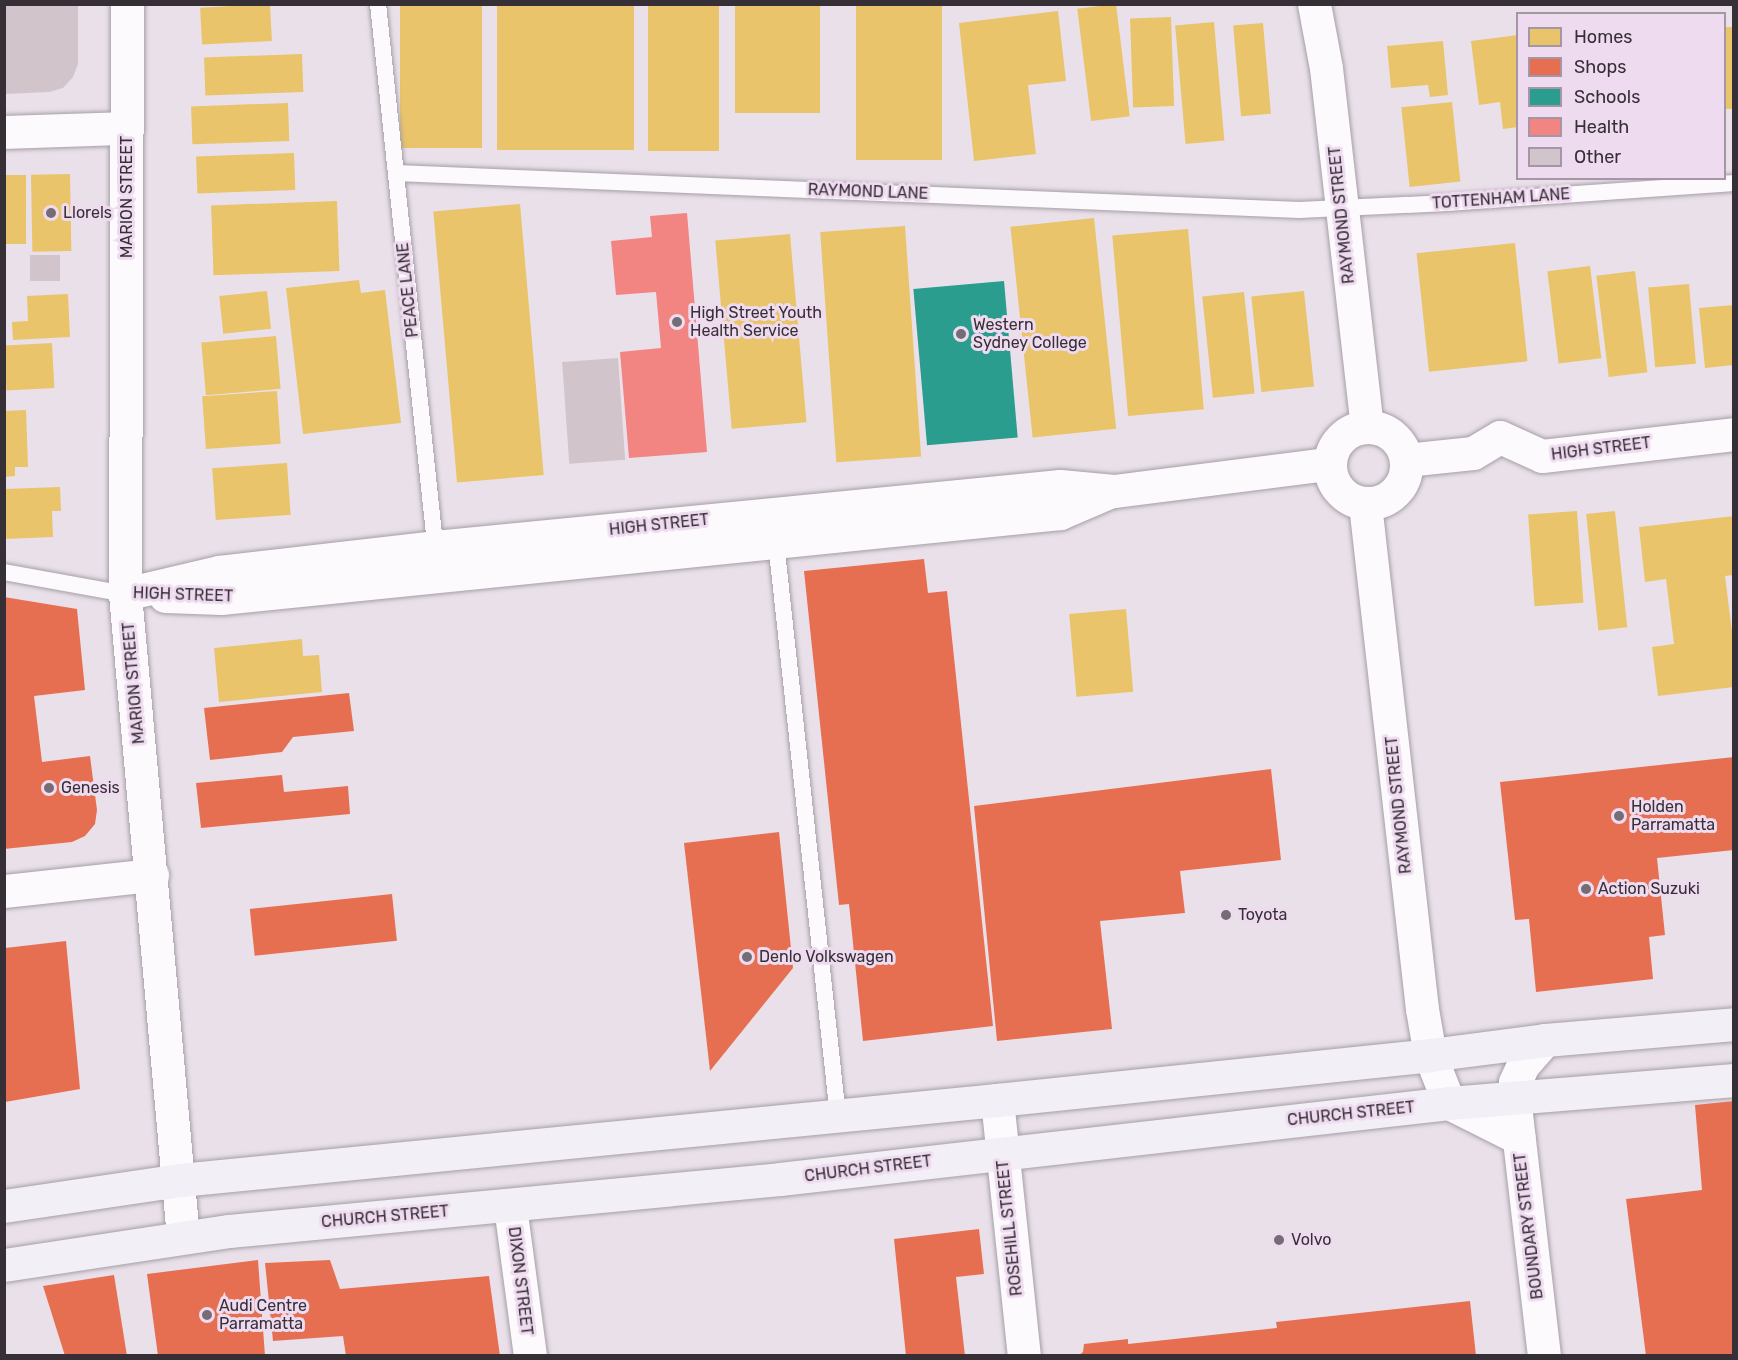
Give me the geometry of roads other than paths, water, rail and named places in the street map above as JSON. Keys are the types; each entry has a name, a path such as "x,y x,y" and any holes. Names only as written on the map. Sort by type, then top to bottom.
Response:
{"highway":[{"path":"4,1206 180,1180 997,1100 1430,1055 1545,1040 1734,1024"},
{"name":"CHURCH STREET","path":"4,1265 238,1230 780,1179 1449,1103 1734,1080"}],"street":[{"name":"MARION STREET","path":"127,4 125,594 180,1180 183,1237"},
{"name":"RAYMOND STREET","path":"1314,4 1326,68 1340,207 1367,426"},
{"path":"4,132 127,128"},
{"path":"1367,426 1389,432 1397,440 1406,460 1406,472 1395,493 1384,500 1365,504 1349,499 1340,491 1332,481 1329,464 1335,444 1344,434 1355,428 1367,426"},
{"name":"HIGH STREET","path":"1406,460 1473,453 1500,437 1542,456 1734,434"},
{"name":"HIGH STREET","path":"125,594 221,598 437,561 810,524 1060,513 1114,491 1329,464"},
{"name":"RAYMOND STREET","path":"1365,504 1422,1009 1430,1055 1449,1103"},
{"name":"HIGH STREET","path":"741,531 776,542 810,524"},
{"path":"4,891 152,875"},
{"path":"1519,1138 1514,1097 1515,1082 1523,1065 1545,1040"},
{"name":"ROSEHILL STREET","path":"997,1100 1024,1356"},
{"name":"BOUNDARY STREET","path":"1449,1103 1519,1138 1544,1356"},
{"name":"DIXON STREET","path":"510,1206 530,1356"}],"lane":[{"name":"PEACE LANE","path":"378,4 437,561"},
{"name":"RAYMOND LANE","path":"396,173 1299,210 1340,207"},
{"name":"TOTTENHAM LANE","path":"1340,207 1447,203 1734,183"},
{"path":"776,542 838,1116"},
{"path":"4,572 125,594"}],"place":[{"name":"Llorels","path":"51,213"},
{"name":"High Street Youth Health Service","path":"677,322"},
{"name":"Western Sydney College","path":"961,334"},
{"name":"Genesis","path":"49,788"},
{"name":"Holden Parramatta","path":"1619,816"},
{"name":"Action Suzuki","path":"1586,889"},
{"name":"Toyota","path":"1226,915"},
{"name":"Denlo Volkswagen","path":"747,957"},
{"name":"Volvo","path":"1279,1240"},
{"name":"Audi Centre Parramatta","path":"207,1315"}]}
